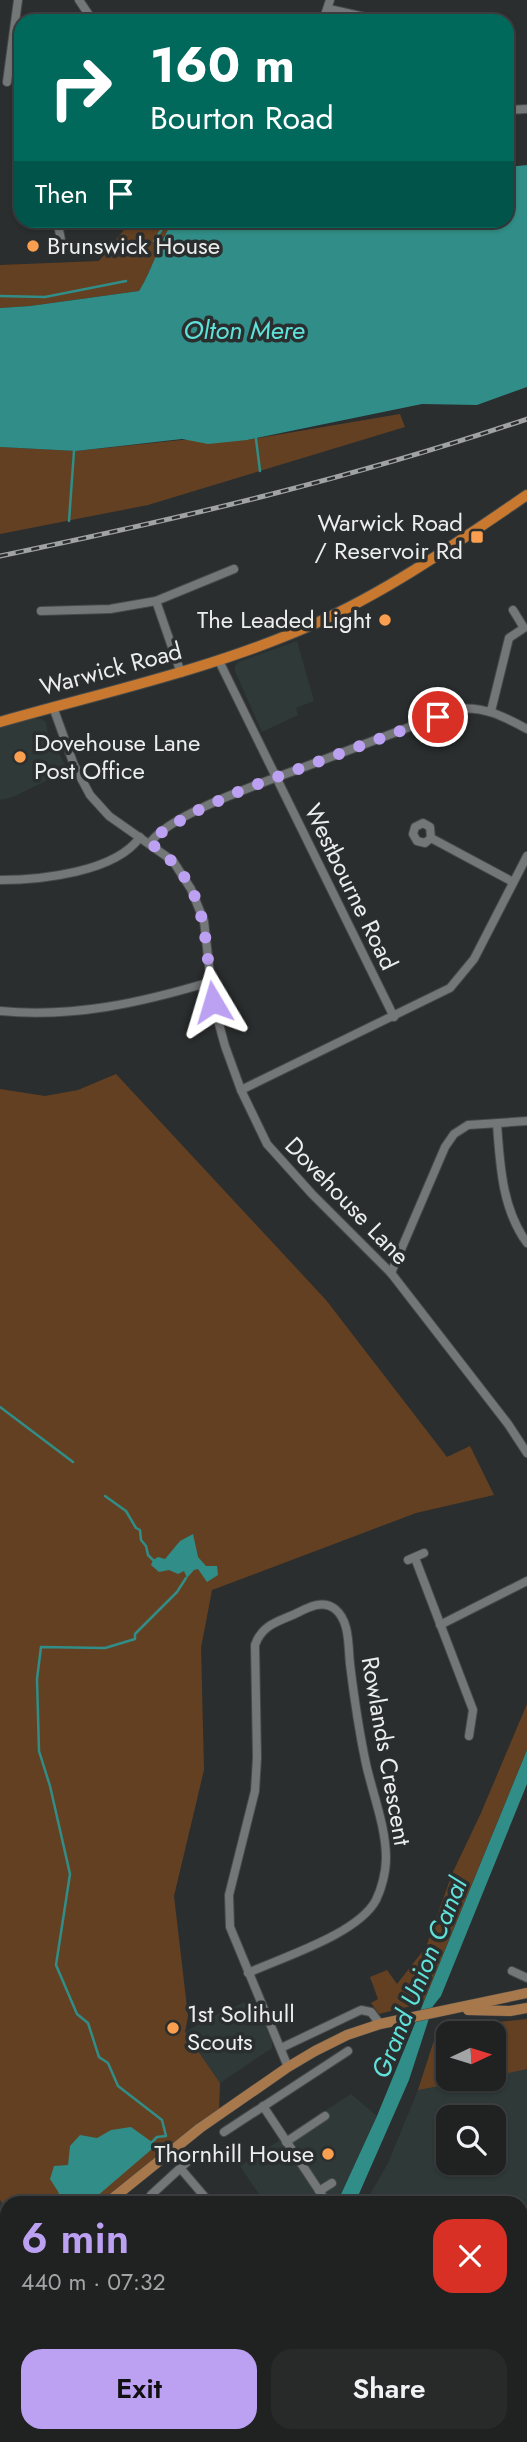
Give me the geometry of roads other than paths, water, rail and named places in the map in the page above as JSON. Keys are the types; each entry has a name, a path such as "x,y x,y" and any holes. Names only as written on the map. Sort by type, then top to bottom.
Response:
{"highway":[{"name":"Warwick Road","path":"0,722 181,673 313,625 408,575 527,495"}],"main road":[{"path":"116,2196 189,2137 265,2082 347,2035 380,2024 527,1993"},
{"path":"454,2009 510,2011 527,2008"}],"street":[{"path":"329,4 360,14"},
{"path":"7,82 14,30"},
{"path":"59,228 61,240"},
{"path":"41,611 110,609 156,601 234,569"},
{"path":"156,601 181,673"},
{"path":"491,711 506,645 509,638 524,628 513,610"},
{"name":"Westbourne Road","path":"219,661 394,1017"},
{"name":"Dovehouse Lane","path":"53,707 74,765 90,796 109,816 173,861 183,874 199,906 206,932 210,982 222,1034 241,1090 267,1144 391,1273 495,1407 527,1453"},
{"path":"150,843 167,828 192,813 242,790 457,709 481,708 527,729"},
{"path":"0,880 67,874 86,869 132,848 140,837"},
{"path":"431,838 513,881"},
{"path":"241,1090 450,988 474,959 527,856"},
{"path":"0,1011 65,1013 113,1008 210,982"},
{"path":"391,1273 445,1147 454,1134 468,1125 527,1121"},
{"path":"498,1124 511,1215 527,1243"},
{"path":"424,1553 412,1559 473,1710 469,1736"},
{"path":"440,1625 527,1581"},
{"name":"Rowlands Crescent","path":"326,1604 335,1609 343,1619 347,1633 366,1764 383,1833 386,1859 384,1876 376,1900 349,1928 248,1973 230,1927 229,1895 255,1791 255,1645 258,1635 265,1627 315,1605 326,1604"},
{"path":"512,1971 527,1978"},
{"path":"248,1973 288,2067"},
{"path":"281,2048 361,2010 371,2012 380,2024"},
{"path":"224,2132 348,2051"},
{"path":"265,2082 275,2097"},
{"path":"240,2100 250,2115"},
{"path":"263,2106 322,2194 332,2183"},
{"path":"286,2142 325,2116"},
{"path":"151,2195 188,2161"},
{"path":"181,2169 204,2196"}],"water":[{"name":"Olton Mere","path":"527,165 527,387 477,405 422,404 247,440 208,444 182,439 76,451 0,447 0,308 139,291 169,228 514,228 514,166"},
{"path":"193,1534 198,1557 206,1566 217,1566 218,1575 207,1582 198,1569 187,1578 184,1571 178,1574 169,1570 159,1572 151,1565 158,1557 165,1559 180,1541"},
{"path":"527,1750 527,1784 441,1996 433,2006 409,2080 358,2196 340,2196 377,2116"},
{"path":"131,2127 152,2142 152,2149 97,2196 56,2196 59,2193 50,2179 54,2166 68,2165 70,2146 80,2135 97,2138 111,2130"}],"waterway":[{"path":"154,241 163,228"},
{"path":"0,296 45,297 126,281"},
{"path":"256,439 260,471"},
{"path":"69,521 74,451"},
{"path":"0,1407 73,1462"},
{"path":"105,1496 126,1511 140,1530 141,1540 153,1560"},
{"path":"152,2142 157,2137 166,2136 162,2120 118,2086 108,2063 99,2057 88,2023 77,2014 56,1965 70,1874 50,1786 39,1751 37,1679 41,1647 105,1648 135,1639 135,1634 177,1592 186,1578"}],"railway":[{"path":"0,556 331,479 527,419"}],"place":[{"name":"Brunswick House","path":"33,246"},
{"name":"Warwick Road / Reservoir Rd","path":"477,537"},
{"name":"The Leaded Light","path":"385,620"},
{"name":"Dovehouse Lane Post Office","path":"20,757"},
{"name":"1st Solihull Scouts","path":"173,2028"},
{"name":"Thornhill House","path":"328,2154"}],"water label":[{"name":"Grand Union Canal","path":"419,1978"}]}
